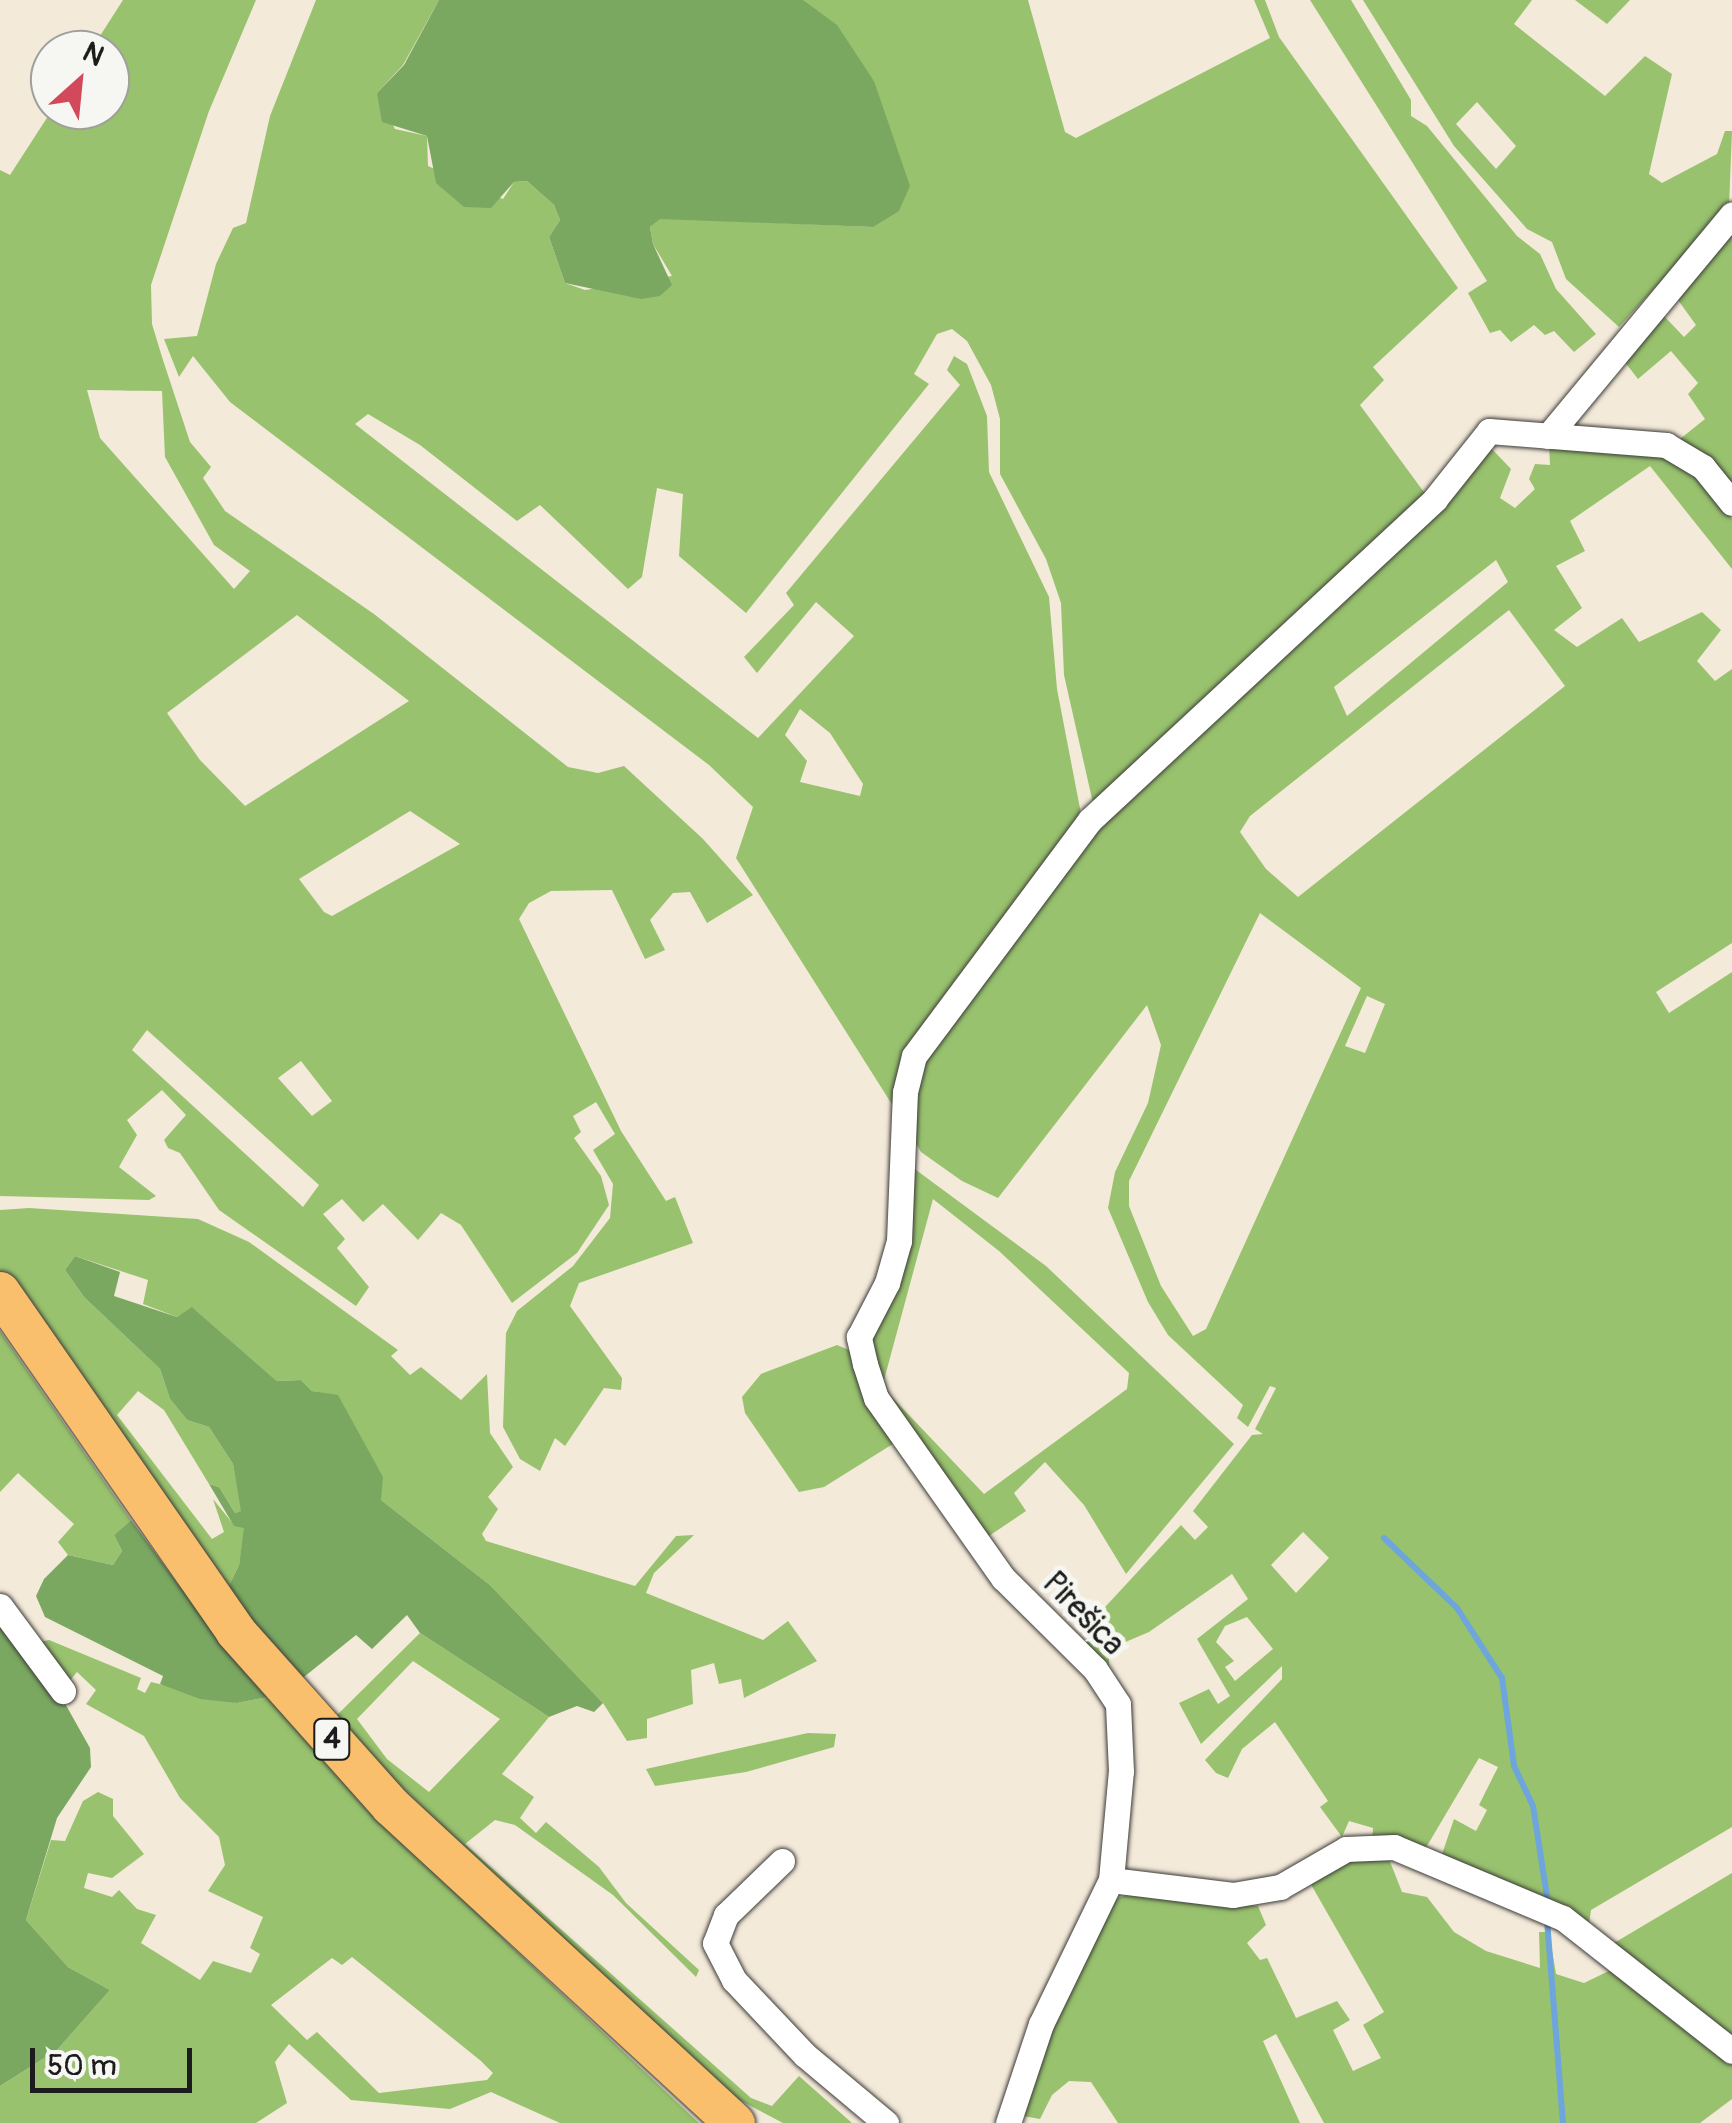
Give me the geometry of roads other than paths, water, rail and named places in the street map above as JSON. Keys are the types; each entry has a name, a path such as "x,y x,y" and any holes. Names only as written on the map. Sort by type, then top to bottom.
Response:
{"main road":[{"name":"4","path":"0,1292 236,1632 392,1806 735,2123"}],"street":[{"path":"1548,436 1732,214"},
{"name":"Pirešica","path":"1008,2123 1040,2024 1111,1880 1118,1825 1118,1704 1096,1669 1003,1578 876,1398 860,1337 899,1240 905,1092 914,1056 1090,820 1436,499 1479,439 1490,432 1548,436"},
{"path":"1548,436 1666,445 1702,467 1732,503"},
{"path":"0,1606 63,1691"},
{"path":"1111,1880 1233,1895 1280,1887 1346,1850 1394,1847 1562,1918 1732,2051"},
{"path":"782,1861 726,1914 715,1943 734,1980 805,2055 886,2123"}],"waterway":[{"path":"1384,1538 1457,1608 1502,1678 1514,1766 1533,1806 1548,1903"},
{"path":"1547,1920 1563,2123"}]}
